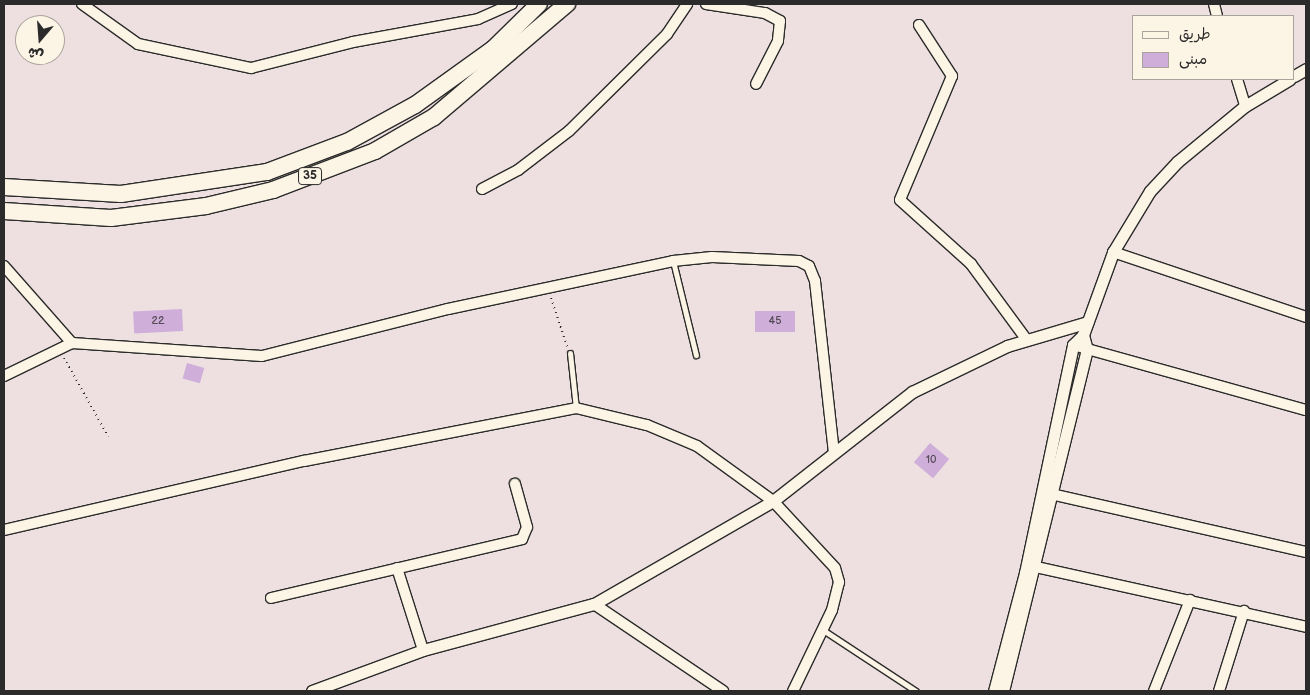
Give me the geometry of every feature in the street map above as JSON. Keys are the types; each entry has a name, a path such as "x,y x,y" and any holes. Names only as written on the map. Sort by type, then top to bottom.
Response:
{"highway":[{"name":"35","path":"4,188 121,194 267,172 347,142 415,105 493,48 539,4"},
{"name":"35","path":"4,211 119,217 206,206 273,190 374,151 434,116 567,4"}],"street":[{"path":"82,4 138,44 251,68 353,42 478,19 512,4"},
{"path":"482,189 518,170 569,130 667,34 688,4"},
{"path":"706,4 765,13 780,21 778,41 756,84"},
{"path":"919,25 952,76 900,200 971,264 1026,340"},
{"path":"1295,75 1306,69"},
{"path":"1237,80 1245,106"},
{"path":"994,691 1025,573 1072,345 1083,335 1113,252 1150,191 1245,106 1288,80"},
{"path":"1113,252 1306,317"},
{"path":"4,376 58,347 72,343 262,356 547,288 673,261 712,257 798,261 809,266 815,281 834,453"},
{"path":"4,266 72,343"},
{"path":"312,691 423,650 594,604 773,502 912,392 1026,340 1088,322"},
{"path":"1004,691 1036,567 1051,494 1086,350 1083,335"},
{"path":"1072,345 1306,410"},
{"path":"4,530 304,461 576,408 667,432 721,462 773,502 834,568 839,582 823,630 792,691"},
{"path":"271,598 522,539 527,527 515,484"},
{"path":"1051,494 1306,552"},
{"path":"1036,567 1244,611 1306,627"},
{"path":"397,568 423,650"},
{"path":"1154,691 1190,600"},
{"path":"594,604 723,691"},
{"path":"1219,691 1244,611"}],"lane":[{"path":"673,261 696,355"},
{"path":"570,353 576,408"},
{"path":"823,630 916,691"}],"path":[{"path":"547,288 570,353"},
{"path":"58,347 108,436"}],"building":[{"path":"182,309 183,331 134,334 133,312"},
{"path":"755,311 795,311 795,332 755,332"},
{"path":"187,363 204,368 200,383 183,378"},
{"path":"930,443 949,459 933,478 914,462"}]}
